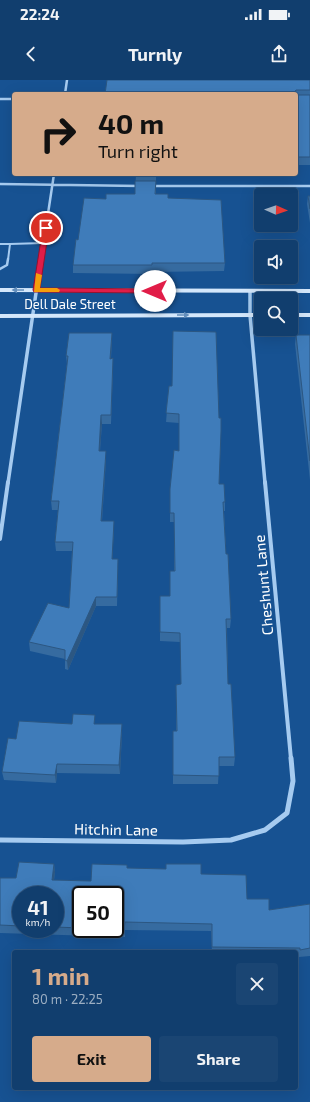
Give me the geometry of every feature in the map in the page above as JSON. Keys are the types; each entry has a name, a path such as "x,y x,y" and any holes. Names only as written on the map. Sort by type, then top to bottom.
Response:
{"main road":[{"name":"Dell Dale Street","path":"0,290 310,291"},
{"name":"Dell Dale Street","path":"0,316 254,315"},
{"path":"298,315 310,315"}],"street":[{"path":"65,92 67,80"},
{"path":"0,99 12,99"},
{"path":"0,539 54,176"},
{"path":"0,184 52,186 310,186"},
{"name":"Cheshunt Lane","path":"231,840 265,830 286,814 293,781 250,315 250,291"},
{"name":"Hitchin Lane","path":"0,840 183,842 231,840"}],"lane":[{"path":"0,244 43,243"},
{"path":"0,269 7,265 10,244"}],"building":[{"path":"107,80 310,80 310,90 296,90 295,92 105,92"},
{"path":"298,95 310,95 310,157 298,157"},
{"path":"135,181 156,181 155,194 168,194 168,198 221,200 225,263 73,265 76,239 78,240 84,198 106,199 106,194 135,194"},
{"path":"308,196 310,196 310,209"},
{"path":"173,331 216,332 219,418 221,418 219,484 224,484 225,502 223,502 226,554 228,554 231,619 226,619 228,684 231,684 235,757 219,757 219,776 173,775 173,731 177,731 176,685 181,684 180,633 160,632 160,596 170,596 170,571 175,571 174,513 170,513 170,489 174,450 179,451 179,414 166,413 169,386 172,386"},
{"path":"69,333 112,333 110,359 113,358 111,415 101,415 99,451 106,451 101,521 114,521 112,559 118,559 117,597 96,597 67,661 65,660 65,650 29,642 48,603 69,608 73,542 55,542 59,501 51,501 68,356 66,356"},
{"path":"298,335 310,335 310,461 296,336"},
{"path":"73,714 95,715 94,724 122,724 119,765 57,764 55,775 2,772 8,738 16,739 19,721 72,724"},
{"path":"19,862 54,864 52,880 91,881 92,864 127,865 127,868 166,869 166,864 201,864 201,874 246,875 247,899 269,899 269,910 310,904 310,948 300,950 300,948 212,947 212,924 125,922 124,930 124,886 72,886 72,928 64,927 64,886 12,886 12,926 0,925 0,878 16,878"}],"slow traffic":[{"path":"38,275 36,290 57,290"}],"route":[{"path":"46,228 36,290 155,291"}]}
